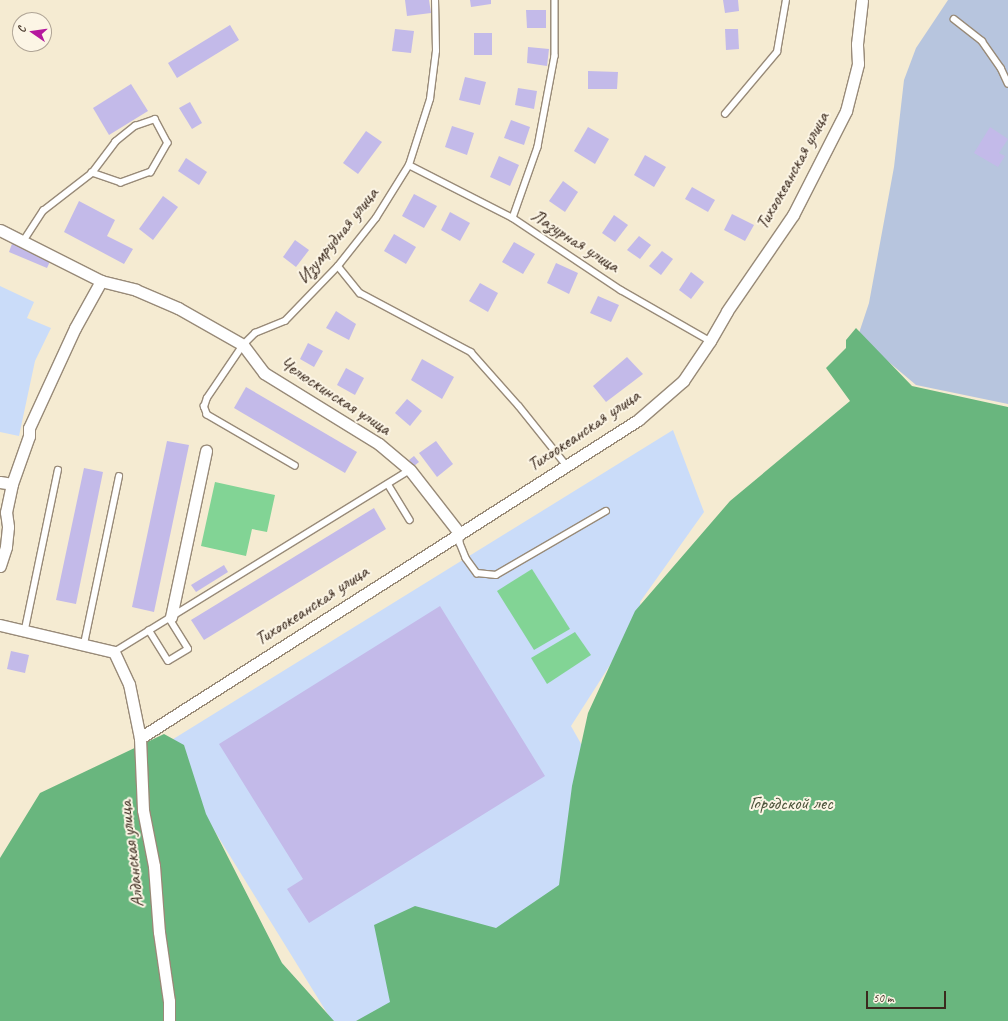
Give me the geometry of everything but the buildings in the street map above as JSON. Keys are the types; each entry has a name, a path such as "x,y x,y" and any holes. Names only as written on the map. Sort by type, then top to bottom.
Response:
{"street":[{"name":"Тихоокеанская улица","path":"140,738 638,420 683,381 710,341 727,311 793,215 846,111 858,64 857,44 862,0"},
{"name":"Челюскинская улица","path":"0,230 24,240 101,281 136,290 178,308 243,345 264,373 379,444 410,470 460,534"},
{"path":"0,566 6,547 4,528 6,512 12,484 29,436 29,428 75,328 101,281"},
{"path":"170,617 206,451"},
{"path":"0,482 12,484"},
{"path":"0,625 114,652"},
{"name":"Алданская улица","path":"114,652 130,684 140,738 143,810 154,866 159,932 170,1001 169,1021"}],"lane":[{"name":"Изумрудная улица","path":"294,466 207,415 204,407 207,398 243,345 255,333 285,321 338,266 376,218 409,165 430,99 436,50 434,0"},
{"name":"Лазурная улица","path":"555,0 555,56 540,139 513,218 621,290 710,341"},
{"path":"725,114 777,52 786,0"},
{"path":"954,19 982,41 1001,68 1008,82"},
{"path":"24,240 43,211 92,173 115,142 135,126 155,119 168,143 151,172 121,183 92,173"},
{"path":"409,165 513,218"},
{"path":"338,266 360,293 471,352 519,406 567,466"},
{"path":"25,630 58,470"},
{"path":"114,652 410,470"},
{"path":"84,644 119,477"},
{"path":"388,484 410,520"},
{"path":"460,534 460,543 466,558 477,573 496,575 606,511"},
{"path":"149,630 168,661 188,649 170,617"}],"shaded area":[{"path":"948,0 1008,0 1008,404 916,385 858,336 869,303 894,167 904,80 916,48"},
{"path":"0,286 34,302 27,318 51,328 35,361 19,436 0,432"},
{"path":"673,430 704,512 640,602 642,615 571,726 644,856 378,1021 332,1021 162,746"}],"green space":[{"name":"Городской лес","path":"856,328 912,386 1008,407 1008,1021 356,1021 390,1002 374,925 415,906 496,928 559,885 572,786 588,713 635,611 730,501 850,401 826,368 846,348 846,340"},
{"path":"215,482 275,495 267,532 252,529 246,556 201,546"},
{"path":"532,569 570,629 534,650 497,591"},
{"path":"575,632 591,655 547,684 531,658"},
{"path":"164,734 184,745 206,814 282,963 334,1021 0,1021 0,858 40,793"}]}
